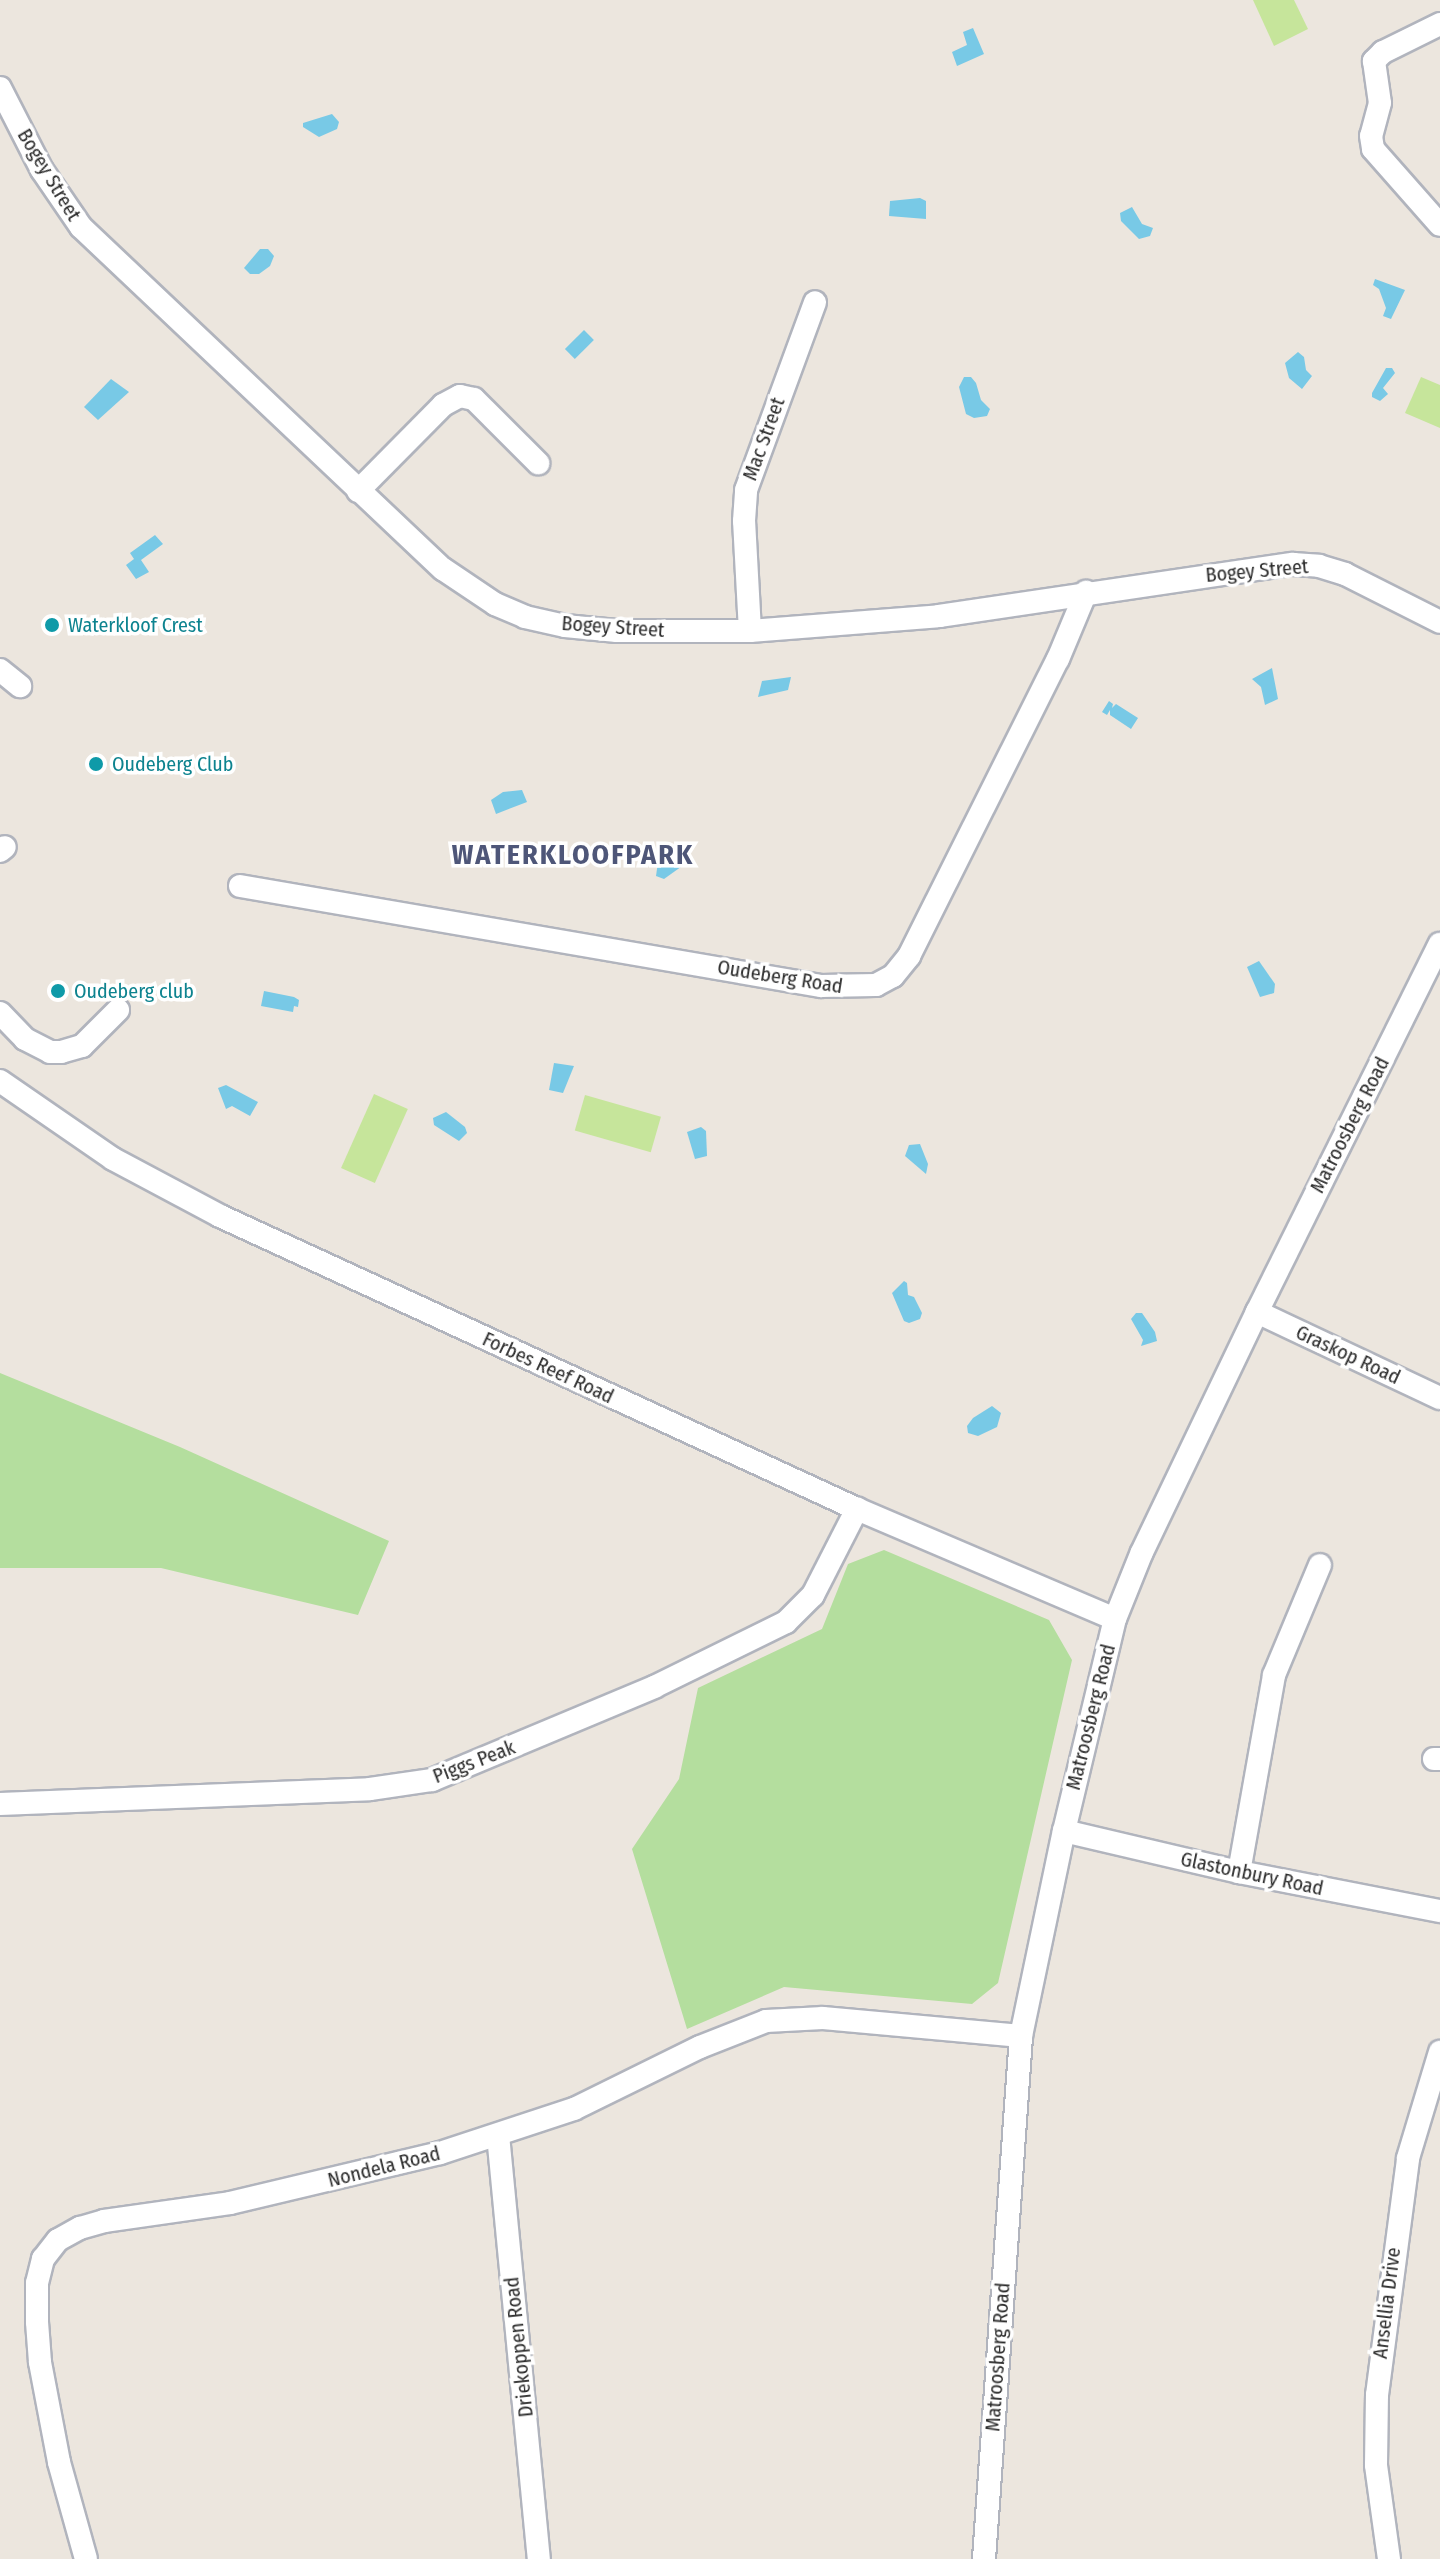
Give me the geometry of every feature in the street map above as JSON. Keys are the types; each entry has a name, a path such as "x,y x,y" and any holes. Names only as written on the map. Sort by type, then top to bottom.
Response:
{"street":[{"path":"1440,24 1383,52 1374,61 1380,103 1371,136 1373,149 1440,225"},
{"name":"Bogey Street","path":"0,88 42,170 81,227 443,569 495,604 525,617 565,626 617,631 750,631 939,616 1293,564 1319,566 1345,574 1440,622"},
{"name":"Mac Street","path":"750,631 744,521 746,490 815,302"},
{"path":"358,491 443,405 460,396 474,399 538,463"},
{"name":"Oudeberg Road","path":"240,886 821,986 858,988 876,985 893,976 909,956 1058,659 1086,592"},
{"path":"0,670 20,686"},
{"name":"Matroosberg Road","path":"984,2559 1021,2036 1064,1831 1115,1619 1142,1552 1257,1312 1440,944"},
{"path":"0,1013 25,1039 50,1052 61,1052 82,1046 118,1010"},
{"name":"Forbes Reef Road","path":"0,1081 113,1159 220,1216 857,1509 1115,1619"},
{"name":"Graskop Road","path":"1257,1312 1440,1398"},
{"name":"Piggs Peak","path":"0,1804 370,1789 408,1785 460,1770 668,1681 786,1622 817,1587 857,1509"},
{"path":"1239,1872 1274,1675 1320,1565"},
{"name":"Glastonbury Road","path":"1064,1831 1239,1872 1440,1911"},
{"name":"Nondela Road","path":"86,2559 59,2462 40,2362 37,2283 43,2259 58,2240 80,2228 104,2221 230,2203 354,2176 498,2135 574,2109 700,2047 766,2021 823,2018 1021,2036"},
{"name":"Ansellia Drive","path":"1389,2559 1376,2465 1377,2395 1408,2158 1440,2052"},
{"name":"Driekoppen Road","path":"498,2135 539,2559"}],"green space":[{"path":"1253,0 1294,0 1308,29 1274,46"},
{"path":"1421,377 1440,385 1440,428 1405,413"},
{"path":"374,1094 408,1109 375,1183 341,1168"},
{"path":"585,1095 661,1117 651,1152 575,1131"},
{"path":"0,1373 180,1447 389,1541 358,1615 161,1568 0,1568"},
{"path":"884,1550 1049,1620 1072,1660 998,1983 972,2004 784,1987 687,2029 632,1849 679,1779 698,1688 822,1629 848,1564"}],"water":[{"path":"973,28 984,54 957,66 952,52 967,45 963,32"},
{"path":"332,114 339,122 337,129 319,137 303,127 303,123"},
{"path":"920,198 926,201 926,219 889,216 890,201"},
{"path":"1132,207 1142,224 1153,228 1150,236 1139,239 1121,221 1120,213"},
{"path":"260,249 268,249 274,256 270,266 259,274 250,274 244,268"},
{"path":"1375,279 1405,290 1391,319 1383,316 1386,308 1379,289 1373,285"},
{"path":"584,330 594,340 575,359 565,349"},
{"path":"1298,352 1304,357 1306,370 1312,376 1302,389 1289,378 1285,363"},
{"path":"1386,368 1392,368 1395,373 1383,388 1388,394 1380,401 1372,397 1372,393"},
{"path":"964,377 971,377 976,383 981,400 990,409 987,416 974,418 966,414 959,387"},
{"path":"111,379 129,392 98,420 84,407"},
{"path":"155,535 163,544 141,560 149,572 136,579 126,565 134,559 130,553"},
{"path":"1272,668 1278,699 1265,705 1261,687 1252,679"},
{"path":"791,677 788,690 758,697 762,681"},
{"path":"1109,701 1113,704 1112,708 1116,704 1138,718 1131,729 1110,715 1110,710 1107,715 1102,712"},
{"path":"522,790 527,802 496,814 491,800 503,792"},
{"path":"659,855 683,857 685,864 664,879 656,876"},
{"path":"1259,961 1275,984 1274,993 1260,997 1247,967"},
{"path":"264,991 294,997 299,1000 298,1007 294,1006 293,1012 261,1006"},
{"path":"554,1063 574,1066 563,1093 549,1090"},
{"path":"226,1085 258,1102 250,1116 232,1106 226,1109 218,1088"},
{"path":"446,1112 465,1127 467,1133 459,1141 434,1125 433,1118"},
{"path":"701,1127 706,1131 707,1156 695,1159 687,1132"},
{"path":"920,1144 928,1164 926,1174 905,1156 909,1145"},
{"path":"904,1281 908,1295 914,1297 922,1313 920,1319 909,1323 904,1321 892,1293"},
{"path":"1136,1313 1142,1313 1155,1332 1157,1341 1141,1346 1143,1340 1131,1319"},
{"path":"992,1406 1001,1413 997,1427 978,1436 968,1433 967,1426 973,1418"}],"place":[{"name":"Waterkloof Crest","path":"52,625"},
{"name":"Oudeberg Club","path":"96,764"},
{"name":"Oudeberg club","path":"58,991"}],"district":[{"name":"WATERKLOOFPARK","path":"573,855"}]}
